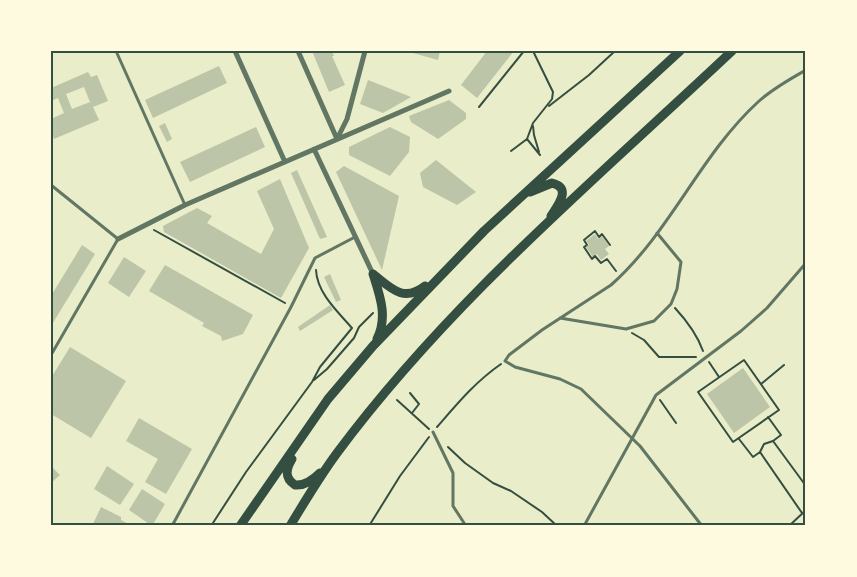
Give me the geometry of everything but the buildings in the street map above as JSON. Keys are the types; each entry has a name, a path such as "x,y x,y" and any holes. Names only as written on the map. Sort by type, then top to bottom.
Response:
{"main road":[{"path":"240,526 328,399 373,346 441,274 519,197 680,51"},
{"path":"307,430 288,466 287,475 291,483 298,486 309,482 321,472 389,387 473,295 733,51"},
{"path":"519,197 547,184 552,183 560,186 562,190 560,201 544,227"},
{"path":"373,274 395,292 407,294 421,289 441,274"},
{"path":"373,274 382,304 383,318 379,334 373,346"},
{"path":"290,526 337,453"}],"street":[{"path":"234,51 285,162"},
{"path":"298,51 337,139"},
{"path":"337,139 347,119 365,51"},
{"path":"118,239 185,205 449,91"},
{"path":"314,149 373,274"}],"lane":[{"path":"116,51 185,205"},
{"path":"702,526 632,436 581,389 560,379 515,367 505,361 509,355 559,318 611,285 621,276 640,257 698,173 734,128 759,101 806,70"},
{"path":"51,185 118,239 51,355"},
{"path":"559,318 626,329 654,321 671,304 677,290 681,262 657,233"},
{"path":"172,526 292,307 315,258 355,237"},
{"path":"584,526 656,395 741,331 767,308 806,263"},
{"path":"433,432 453,473 453,506 466,526"}],"path":[{"path":"479,107 524,51"},
{"path":"533,51 553,92 552,100 548,107"},
{"path":"510,151 527,139 534,123 548,107 589,75 615,51"},
{"path":"527,139 540,155 534,135 534,123"},
{"path":"145,225 292,307"},
{"path":"610,245 602,234 599,236 595,232 584,240 587,245 584,247 592,259 596,256 601,263 607,259 621,276"},
{"path":"315,258 317,281 336,310 352,328"},
{"path":"671,304 688,322 699,340 706,358 719,377"},
{"path":"211,526 246,472 312,382 320,367 352,328 359,326"},
{"path":"626,329 644,340 659,357 706,358"},
{"path":"312,382 327,369 354,338"},
{"path":"744,360 779,410 733,442 698,392 719,377 744,360"},
{"path":"761,384 784,365"},
{"path":"410,393 419,404 412,413"},
{"path":"656,395 676,423"},
{"path":"397,400 433,432"},
{"path":"738,438 752,457 760,452 764,444 782,435 768,417"},
{"path":"773,441 806,486"},
{"path":"446,445 465,463 493,483 511,491 542,512 557,526"},
{"path":"760,452 802,513"},
{"path":"789,526 806,510"}]}
